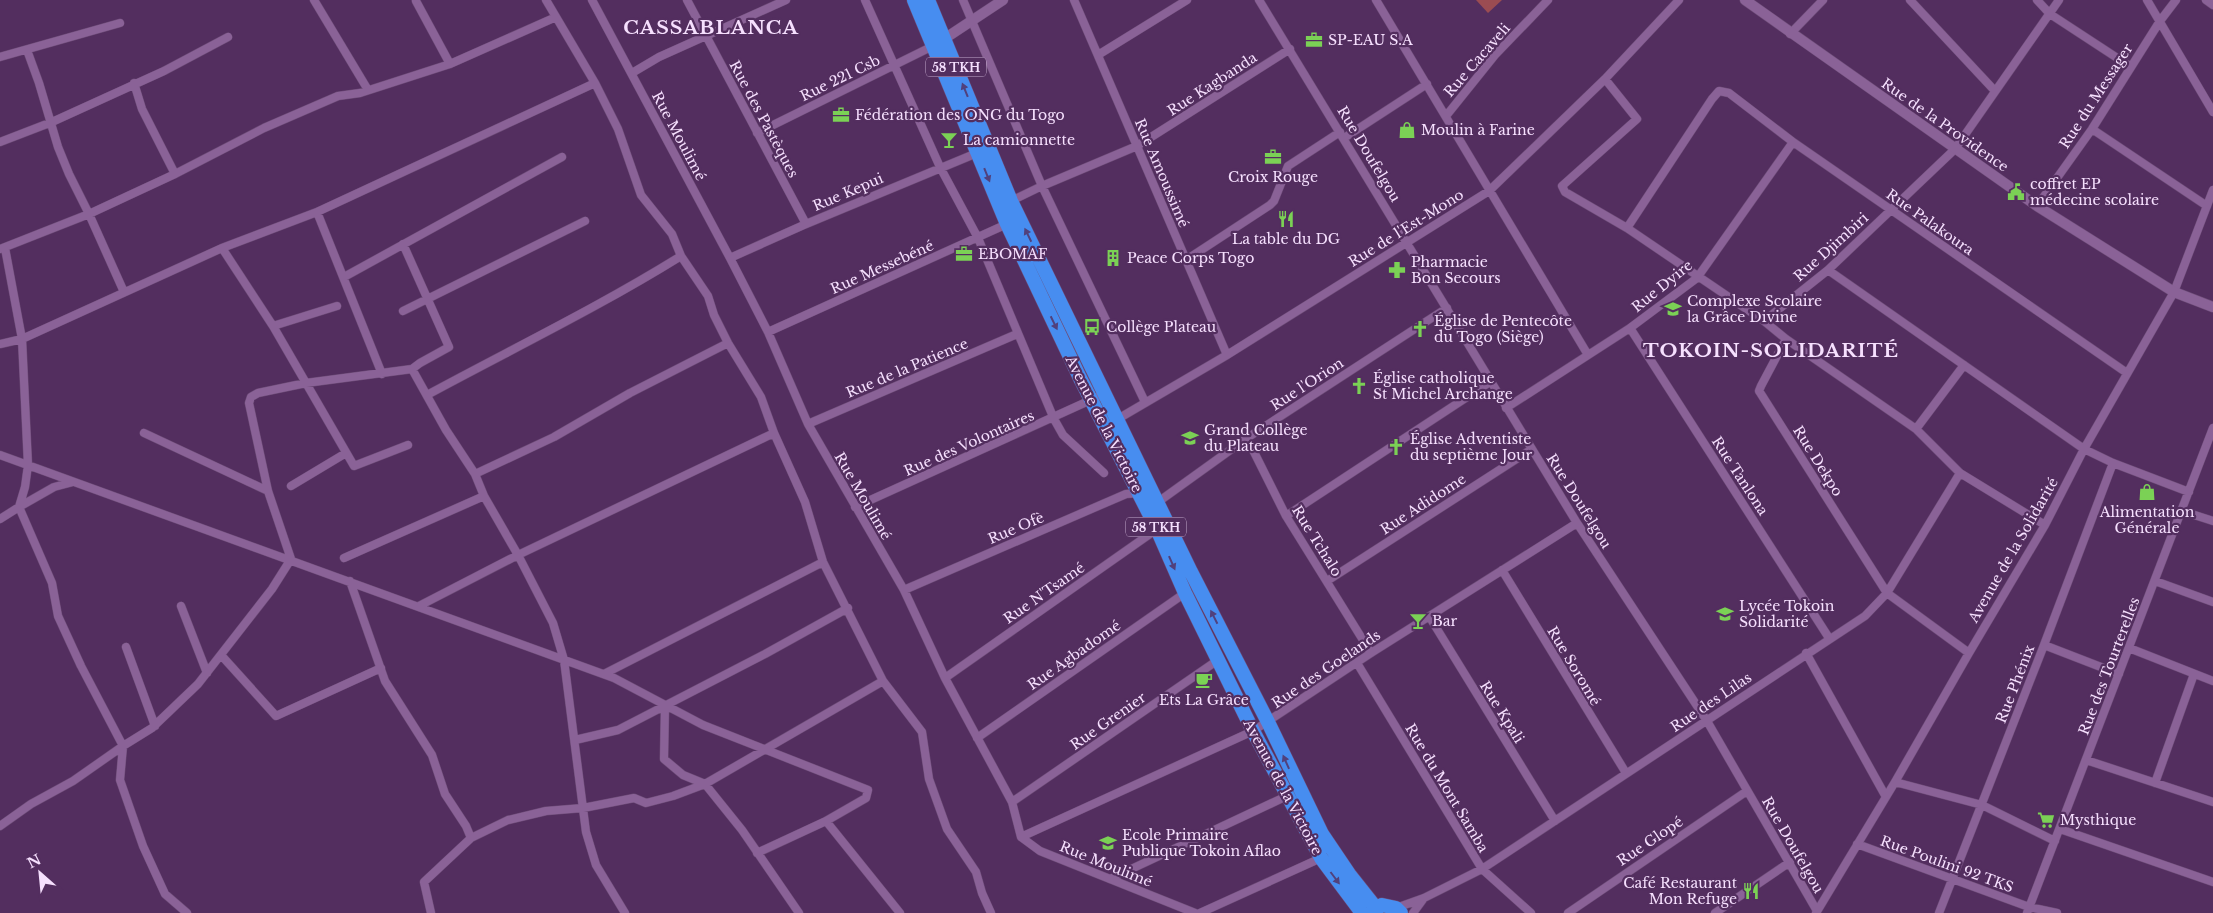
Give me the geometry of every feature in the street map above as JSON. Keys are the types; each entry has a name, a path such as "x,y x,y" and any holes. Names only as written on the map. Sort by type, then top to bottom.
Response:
{"highway":[{"name":"Avenue de la Victoire","path":"914,0 939,43 1098,398"},
{"name":"Avenue de la Victoire","path":"928,0 939,43 977,152 1007,224 1111,423 1158,502 1322,834 1349,874 1370,911"},
{"name":"Avenue de la Victoire","path":"1111,423 1139,493 1185,594 1252,731 1321,858 1370,911"},
{"path":"1370,911 1390,905 1399,910"}],"street":[{"path":"314,0 368,90"},
{"path":"546,0 595,83 618,129 641,195 672,234 681,256 708,296 714,316 728,343 761,397 774,433 805,502 822,562 848,608 883,681 922,732 930,779 947,830 976,872 982,893 991,913"},
{"name":"Rue Moulimé","path":"592,0 768,332 808,424 904,590 945,678 1012,802 1021,837 1040,851 1110,878 1188,912"},
{"name":"Rue des Pastèques","path":"687,0 806,224"},
{"path":"632,73 659,57 786,0"},
{"path":"865,0 940,167 978,238 1054,419 1063,435 1104,472"},
{"path":"963,0 1042,186 1145,402"},
{"path":"939,43 1003,0"},
{"name":"Rue Amoussimé","path":"1074,0 1228,355"},
{"path":"1098,54 1187,0"},
{"name":"Rue Doufelgou","path":"1259,0 1408,242 1490,382 1577,523 1707,721 1790,862 1816,912"},
{"path":"1376,0 1588,355"},
{"name":"Rue Cacaveli","path":"1446,116 1495,55 1548,0"},
{"name":"Rue de l'Est-Mono","path":"1111,423 1228,355 1489,191 1605,79 1680,0"},
{"name":"Rue de la Providence","path":"1745,0 1790,34 2037,206 2174,292 2213,307"},
{"path":"1790,34 1823,0"},
{"path":"1910,0 1995,91"},
{"path":"2037,0 2050,14 2131,67"},
{"name":"Rue Djimbiri","path":"1764,321 1828,270 1955,149 2059,0"},
{"path":"2147,0 2213,112"},
{"name":"Rue du Messager","path":"2037,206 2092,129 2160,21 2176,0"},
{"path":"2206,0 2213,5"},
{"path":"416,1 450,64"},
{"path":"187,913 165,894 143,846 120,780 123,746 81,666 58,616 52,583 19,507 25,487 28,465 22,339 2,248 89,214 175,174 264,128 338,96 360,93 450,64 556,16"},
{"path":"0,57 120,23"},
{"path":"0,142 52,122 182,62 228,37"},
{"name":"Rue 221 Csb","path":"757,132 939,43"},
{"name":"Rue Kagbanda","path":"1011,201 1138,146 1290,49"},
{"path":"27,50 52,122 58,147 124,292"},
{"path":"1605,79 1636,119 1562,186 1565,192 1627,228 1764,321 1786,340 1916,429 1960,473 2045,525"},
{"path":"134,83 142,109 175,174"},
{"path":"0,344 22,339 222,248 317,212 595,83"},
{"name":"Rue Cacaveli","path":"1186,260 1270,205 1274,201 1288,166 1427,84"},
{"name":"Rue Palakoura","path":"1627,228 1712,99 1719,91 1729,93 1793,142 2127,373"},
{"path":"2092,129 2206,206"},
{"name":"Rue Dyire","path":"1506,408 1630,328 1698,278 1793,142"},
{"name":"Rue Kepui","path":"730,258 977,152"},
{"path":"344,277 562,157"},
{"name":"Avenue de la Solidarité","path":"1816,912 1895,782 2045,525 2084,449 2174,292 2213,190"},
{"path":"317,212 382,374"},
{"path":"403,311 585,221"},
{"name":"Rue Messebéné","path":"768,332 1007,224"},
{"path":"291,559 268,491 249,403 251,397 258,393 306,382 412,369 449,346 403,244"},
{"path":"222,248 273,326 352,464 357,466 408,445"},
{"path":"427,395 526,341 628,289 681,256"},
{"path":"1828,270 2084,449 2113,463 2189,492"},
{"path":"273,326 337,306"},
{"name":"Rue l'Orion","path":"1158,502 1247,438 1447,308"},
{"name":"Rue Tanlona","path":"1630,328 1829,638"},
{"name":"Rue de la Patience","path":"808,424 1017,334"},
{"name":"Rue Dekpo","path":"1786,340 1759,391 1887,593"},
{"path":"475,474 554,436 630,393 728,343"},
{"path":"1916,429 1964,365"},
{"path":"412,369 475,474 484,496 518,555 553,623 564,660 586,832 596,865 626,913"},
{"path":"1286,516 1490,382"},
{"name":"Rue des Volontaires","path":"855,507 1098,398"},
{"name":"Rue des Tourterelles","path":"2028,910 2213,428"},
{"path":"144,433 268,491"},
{"path":"419,606 518,555 774,433"},
{"name":"Rue Tchalo","path":"1247,438 1286,516 1371,653"},
{"name":"Rue Adidome","path":"1327,581 1532,449"},
{"path":"291,486 346,453"},
{"path":"0,455 604,674 703,724 868,790 866,798 826,821 757,852"},
{"name":"Rue Phénix","path":"1939,913 2113,463"},
{"name":"Rue des Lilas","path":"1399,910 1482,869 1707,721 1806,653 1865,616 1887,593 1960,473"},
{"path":"0,519 54,487 74,482"},
{"name":"Rue Ofè","path":"904,590 1126,494 1139,493"},
{"path":"344,558 484,496"},
{"path":"2182,511 2213,521"},
{"name":"Rue des Goelands","path":"1021,837 1268,722 1371,653 1577,523"},
{"name":"Rue N'Tsamé","path":"945,678 1157,530"},
{"path":"0,826 31,804 73,781 154,726 221,655 272,589 291,559"},
{"path":"604,674 822,562"},
{"name":"Rue Soromé","path":"1502,570 1626,773"},
{"path":"350,581 385,681 432,755 445,794 466,826 471,838"},
{"path":"2155,581 2213,602"},
{"path":"1887,593 1969,653"},
{"name":"Rue Agbadomé","path":"977,738 1185,594"},
{"path":"181,606 206,673"},
{"path":"575,740 618,730 765,654 848,608"},
{"name":"Rue Kpali","path":"1429,616 1555,822"},
{"path":"2044,645 2119,674"},
{"path":"126,647 154,726"},
{"path":"2129,648 2213,681"},
{"path":"1806,653 1886,797"},
{"path":"221,655 276,716 380,668"},
{"name":"Rue Grenier","path":"1012,802 1218,660"},
{"name":"Rue du Mont Samba","path":"1356,663 1482,869 1531,913"},
{"path":"2155,784 2194,674"},
{"path":"431,913 424,882 471,838 508,820 546,811 583,808 634,798 646,803 704,784 883,681"},
{"path":"665,705 664,759 683,775 704,784 742,830 799,913"},
{"path":"2086,760 2213,802"},
{"path":"1895,782 1982,805 2055,841"},
{"name":"Rue Glopé","path":"1568,913 1747,791"},
{"path":"1110,878 1287,796"},
{"path":"826,821 900,913"},
{"path":"2060,829 2212,880"},
{"name":"Rue Poulini 92 TKS","path":"1857,844 2028,910 2057,913"},
{"path":"1200,913 1321,858"},
{"path":"1719,912 1790,862"},
{"name":"Rue des Lilas","path":"1413,913 1424,898"}],"shaded area":[{"path":"1476,0 1502,0 1488,13"}],"place":[{"name":"SP-EAU S.A","path":"1314,40"},
{"name":"Fédération des ONG du Togo","path":"841,115"},
{"name":"Moulin à Farine","path":"1407,130"},
{"name":"La camionnette","path":"949,140"},
{"name":"Croix Rouge","path":"1273,157"},
{"name":"coffret EP médecine scolaire","path":"2016,192"},
{"name":"La table du DG","path":"1286,219"},
{"name":"EBOMAF","path":"964,254"},
{"name":"Peace Corps Togo","path":"1113,258"},
{"name":"Pharmacie Bon Secours","path":"1397,270"},
{"name":"Complexe Scolaire la Grâce Divine","path":"1673,309"},
{"name":"Collège Plateau","path":"1092,327"},
{"name":"Église de Pentecôte du Togo (Siège)","path":"1420,329"},
{"name":"Église catholique St Michel Archange","path":"1359,386"},
{"name":"Grand Collège du Plateau","path":"1190,438"},
{"name":"Église Adventiste du septième Jour","path":"1396,447"},
{"name":"Alimentation Générale","path":"2147,492"},
{"name":"Lycée Tokoin Solidarité","path":"1725,614"},
{"name":"Bar","path":"1418,621"},
{"name":"Ets La Grâce","path":"1204,680"},
{"name":"Mysthique","path":"2046,820"},
{"name":"Ecole Primaire Publique Tokoin Aflao","path":"1108,843"},
{"name":"Café Restaurant Mon Refuge","path":"1751,891"}],"district":[{"name":"CASSABLANCA","path":"711,27"},
{"name":"TOKOIN-SOLIDARITÉ","path":"1771,350"}]}
